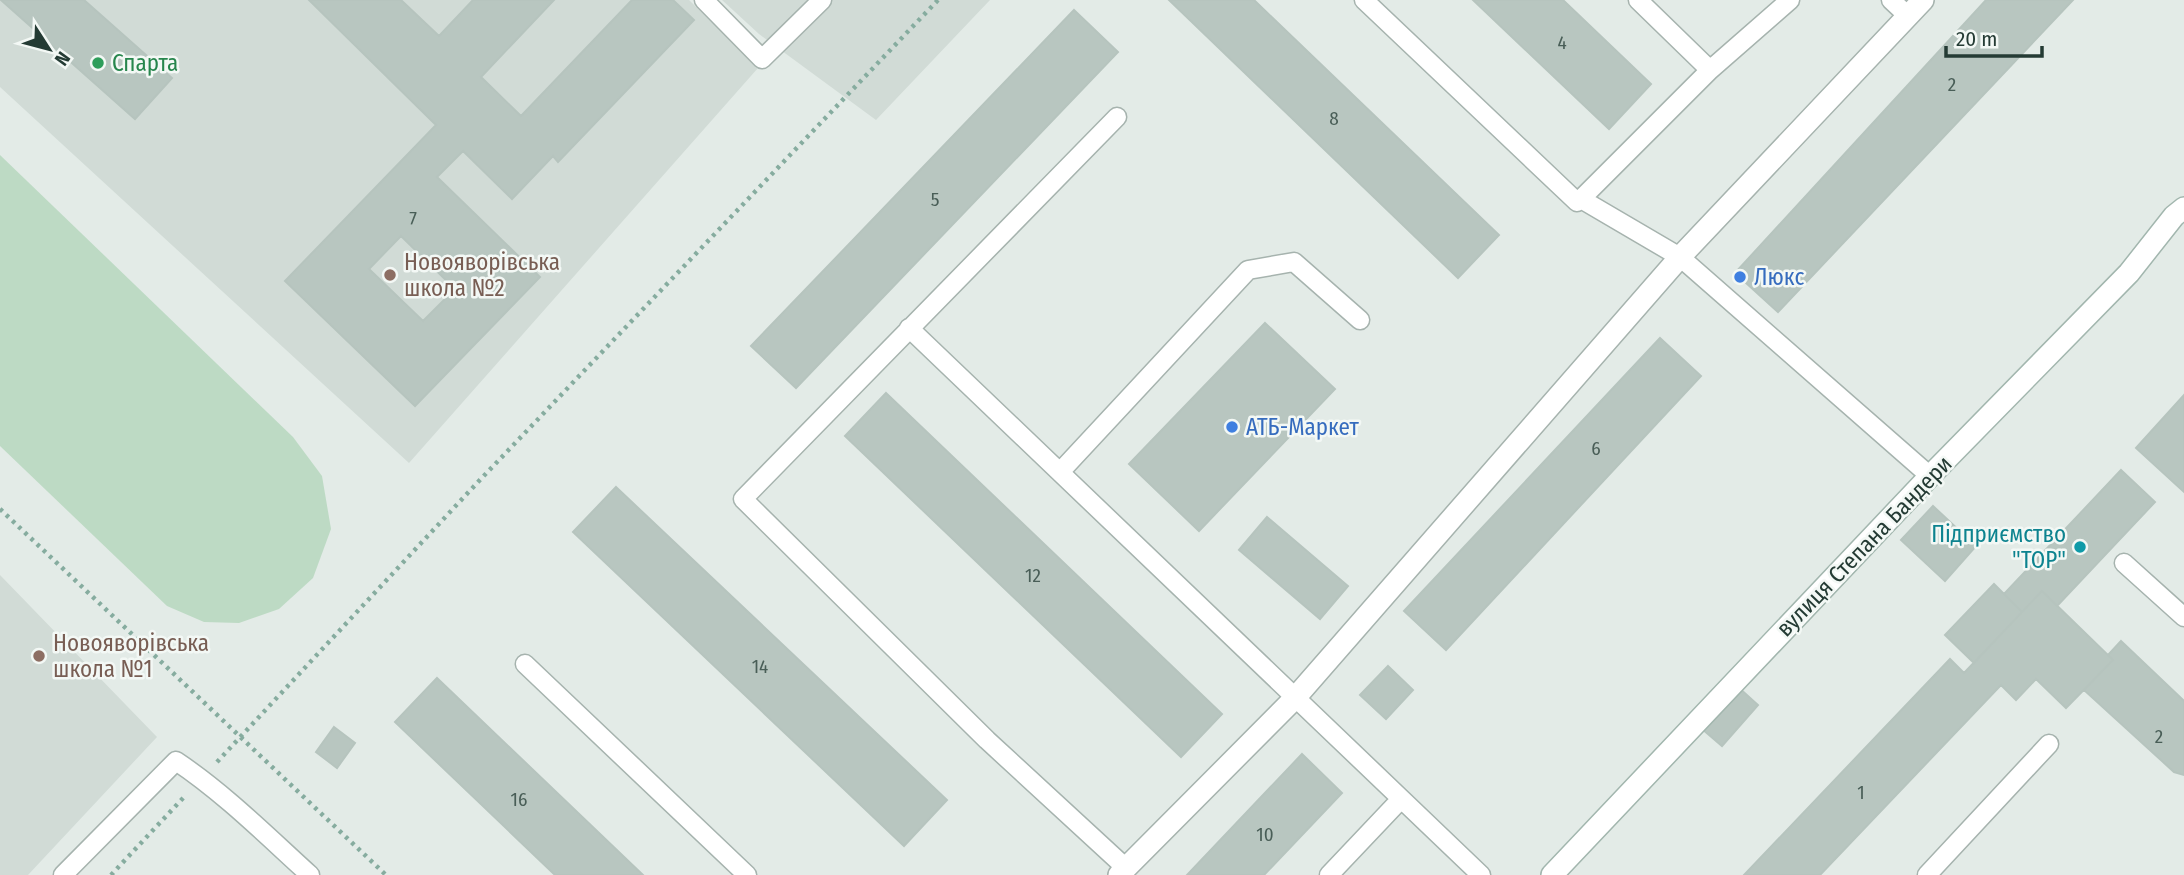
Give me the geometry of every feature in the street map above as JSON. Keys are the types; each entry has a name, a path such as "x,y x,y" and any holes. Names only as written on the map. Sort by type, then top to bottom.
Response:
{"street":[{"path":"1122,872 1295,698 1679,257 1923,0"},
{"name":"вулиця Степана Бандери","path":"1552,875 1930,476 2129,273 2179,212 2184,191"}],"lane":[{"path":"704,0 762,59 822,0"},
{"path":"1364,0 1577,202 1710,70 1790,0"},
{"path":"1638,0 1710,70"},
{"path":"1891,0 1908,16"},
{"path":"1117,117 743,499 1122,872"},
{"path":"1581,199 1679,257 1930,476"},
{"path":"1059,472 1248,270 1294,262 1360,320"},
{"path":"909,328 1481,875"},
{"path":"2124,563 2184,617"},
{"path":"525,664 747,875"},
{"path":"1927,875 2049,744"},
{"path":"63,875 176,761 201,779 310,875"},
{"path":"1329,875 1401,799"}],"path":[{"path":"111,875 478,482 938,0"},
{"path":"0,509 386,875"}],"shaded area":[{"name":"Новояворівська школа №2","path":"0,0 689,0 758,68 409,463 0,87"},
{"path":"722,0 990,0 876,120 759,34"},
{"name":"Новояворівська школа №1","path":"0,575 157,737 28,875 0,875"}],"green space":[{"path":"0,155 293,437 322,476 331,529 313,578 279,609 239,623 204,622 167,606 0,446"}],"building":[{"path":"1,0 84,0 172,78 135,119"},
{"path":"309,0 401,0 439,36 473,0 554,0 481,77 521,116 632,0 673,0 694,20 558,162 553,156 512,199 463,151 437,177 540,277 415,406 285,281 436,125","holes":["401,236 455,289 423,321 369,269"]},
{"path":"1169,0 1254,0 1499,235 1458,278"},
{"path":"1473,0 1563,0 1651,84 1609,129"},
{"path":"1986,0 2073,0 1778,312 1735,273"},
{"path":"1074,10 1118,52 796,388 751,346"},
{"name":"АТБ-Маркет","path":"1265,323 1335,389 1199,531 1129,464"},
{"path":"1660,338 1701,376 1446,650 1404,611"},
{"path":"886,393 1222,714 1181,757 845,436"},
{"path":"2184,395 2184,492 2136,448"},
{"name":"Підприємство \"ТОР\"","path":"2121,470 2155,502 2057,606 2042,591 2022,612 2004,594"},
{"path":"616,487 947,800 904,846 573,532"},
{"path":"1933,506 1976,546 1945,581 1901,540"},
{"path":"1267,517 1348,586 1320,619 1239,550"},
{"path":"1994,584 2022,612 1974,663 1945,635"},
{"path":"2042,591 2113,660 2066,708 2036,679 2016,700 2001,685 1820,875 1744,875 1950,659 1964,673"},
{"path":"2121,641 2184,701 2184,775 2174,772 2084,690 2113,660 2108,655"},
{"path":"1388,666 1413,690 1386,719 1360,695"},
{"path":"437,678 643,875 555,875 395,722"},
{"path":"1738,687 1758,705 1722,746 1702,729"},
{"path":"334,727 355,743 337,768 316,752"},
{"path":"1302,754 1342,793 1264,875 1187,875"}],"place":[{"name":"Спарта","path":"98,63"},
{"name":"Новояворівська школа №2","path":"390,275"},
{"name":"Люкс","path":"1740,277"},
{"name":"АТБ-Маркет","path":"1232,427"},
{"name":"Підприємство \"ТОР\"","path":"2080,547"},
{"name":"Новояворівська школа №1","path":"39,656"}]}
